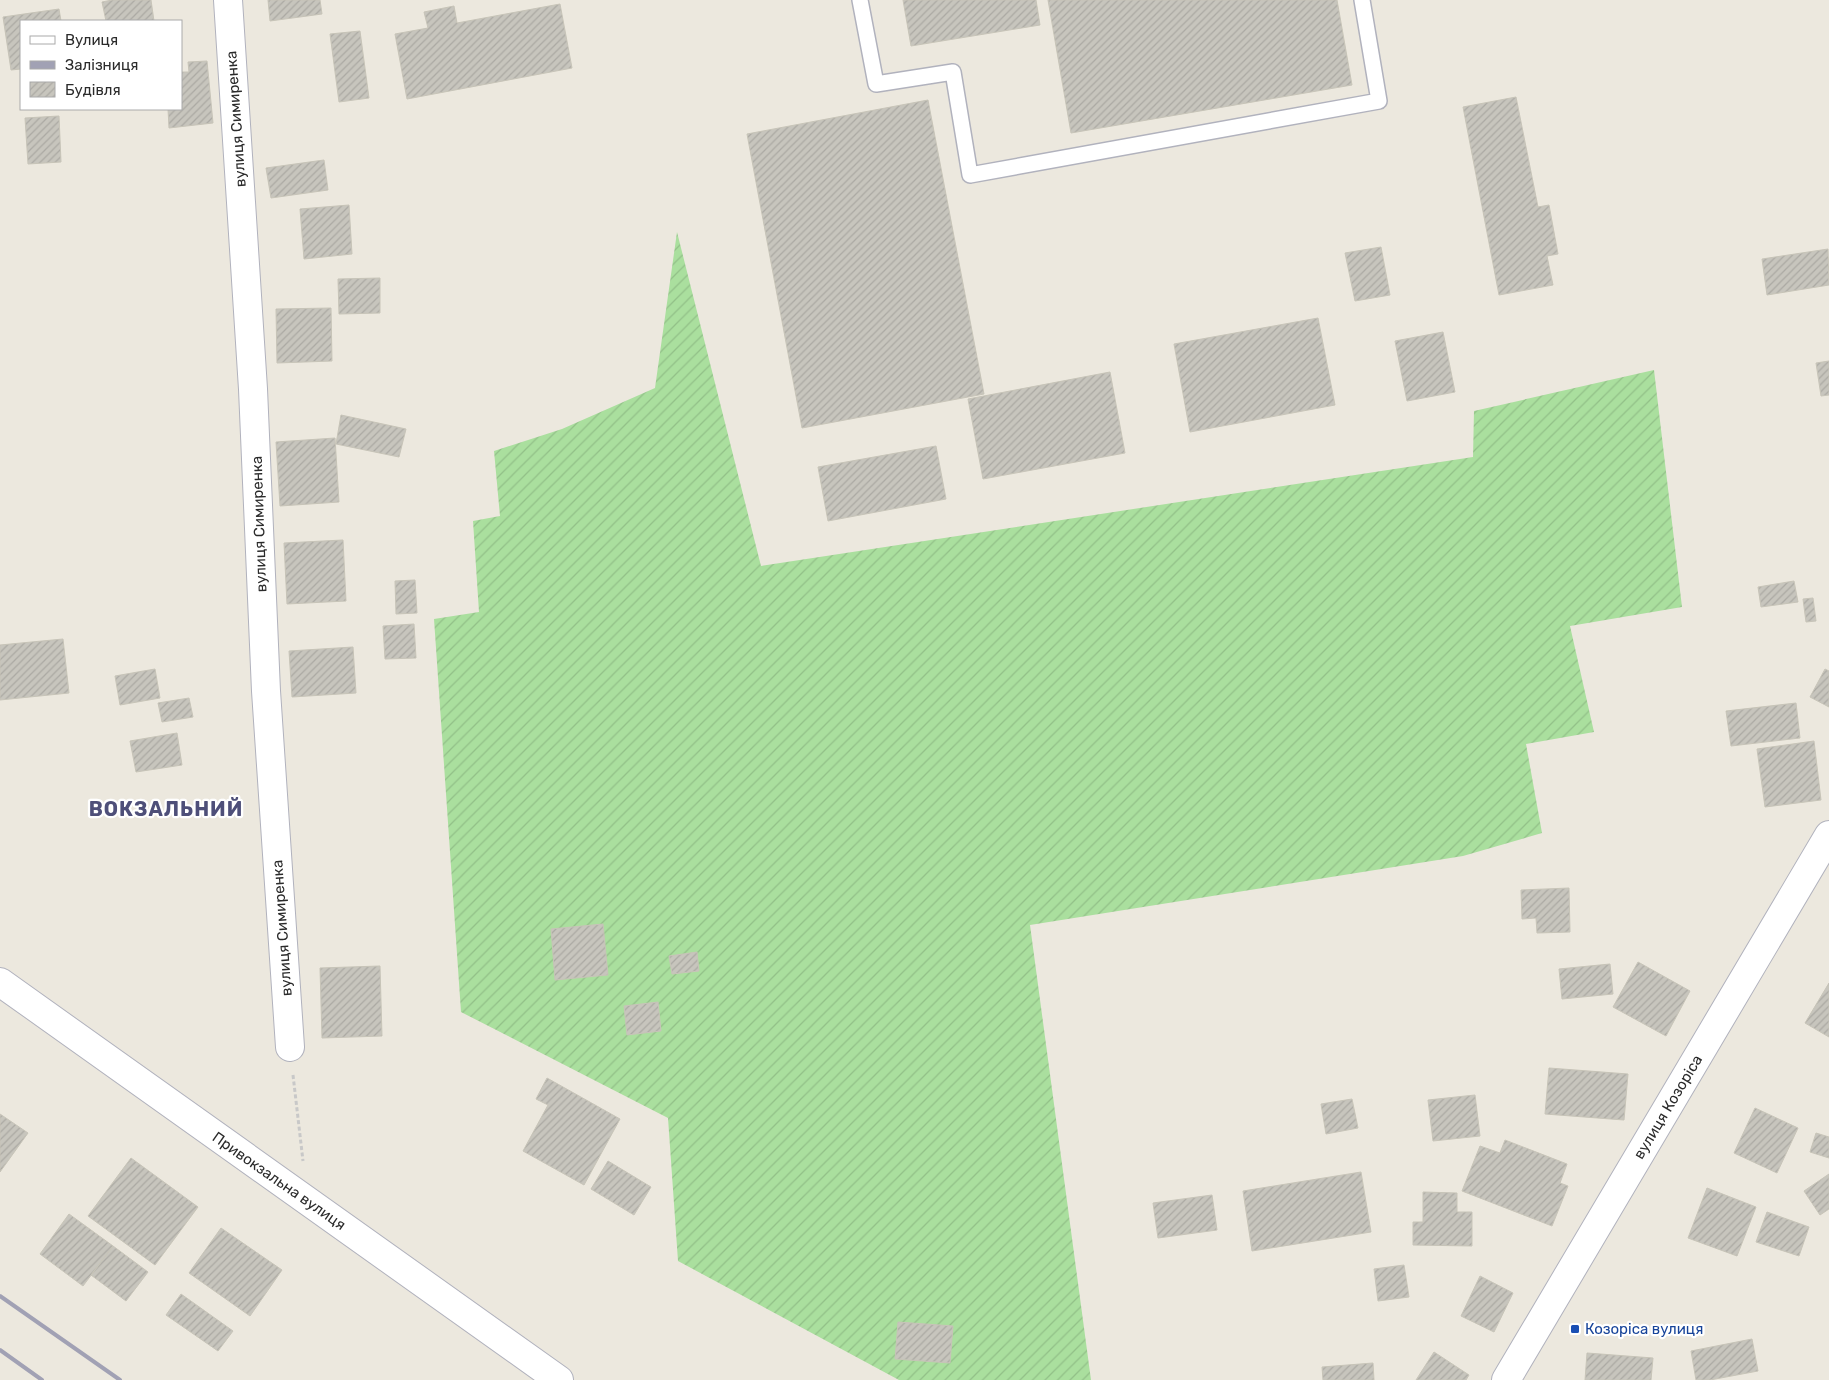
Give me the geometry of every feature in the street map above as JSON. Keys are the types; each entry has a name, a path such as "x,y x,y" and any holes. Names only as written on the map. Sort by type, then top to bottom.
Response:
{"street":[{"name":"вулиця Симиренка","path":"228,0 253,389 266,691 290,1047"},
{"name":"вулиця Козоріса","path":"1506,1380 1829,835"},
{"name":"Привокзальна вулиця","path":"0,982 559,1380"}],"lane":[{"path":"860,0 876,84 953,72 970,175 1379,101 1362,0"}],"path":[{"path":"290,1047 307,1201"}],"green space":[{"path":"677,232 761,566 1473,457 1474,411 1654,370 1682,607 1570,626 1594,732 1526,744 1542,833 1463,856 1030,925 1091,1380 899,1380 678,1261 668,1118 461,1012 434,619 479,612 473,521 500,516 494,451 562,429 655,388"}],"building":[{"path":"112,0 151,0 154,20 106,20 102,2"},
{"path":"268,0 320,0 322,14 270,21"},
{"path":"903,0 1036,0 1040,25 911,46"},
{"path":"1048,0 1337,0 1352,85 1071,133"},
{"path":"560,4 572,68 407,99 395,34 428,28 424,12 454,6 457,23"},
{"path":"59,9 61,20 20,20 20,69 11,70 3,17"},
{"path":"360,31 369,98 339,102 330,34"},
{"path":"207,61 213,123 169,128 168,110 182,110 182,72 189,72 188,62"},
{"path":"1516,97 1538,207 1549,205 1558,254 1547,256 1553,285 1499,295 1463,107"},
{"path":"928,100 984,394 802,428 747,134"},
{"path":"59,116 61,162 28,164 25,118"},
{"path":"324,160 328,190 271,198 266,168"},
{"path":"349,205 352,254 304,259 300,209"},
{"path":"1381,247 1390,295 1355,301 1345,253"},
{"path":"1828,249 1829,285 1767,295 1762,259"},
{"path":"380,278 380,313 339,314 338,279"},
{"path":"331,308 332,361 277,363 276,309"},
{"path":"1318,318 1335,405 1190,432 1174,344"},
{"path":"1443,332 1455,392 1407,401 1395,341"},
{"path":"1829,361 1829,395 1821,396 1816,363"},
{"path":"1110,372 1125,453 983,479 968,399"},
{"path":"341,415 406,429 399,457 336,444"},
{"path":"335,438 339,502 280,506 276,442"},
{"path":"936,446 946,499 828,521 818,467"},
{"path":"343,540 346,601 287,604 284,543"},
{"path":"415,580 417,613 396,614 395,581"},
{"path":"1794,581 1798,602 1761,607 1758,587"},
{"path":"1813,598 1816,621 1806,622 1803,599"},
{"path":"414,624 416,658 385,659 383,626"},
{"path":"63,639 69,693 0,700 0,645"},
{"path":"353,647 356,693 292,697 289,651"},
{"path":"155,669 160,698 120,705 115,676"},
{"path":"1825,669 1829,671 1829,707 1810,697"},
{"path":"189,698 193,717 162,722 158,703"},
{"path":"1796,703 1800,738 1731,746 1726,711"},
{"path":"177,733 182,765 136,772 130,741"},
{"path":"1814,741 1821,800 1765,807 1757,749"},
{"path":"1569,888 1570,932 1537,933 1536,918 1522,919 1521,890"},
{"path":"603,924 608,975 555,980 551,929"},
{"path":"697,952 699,971 672,974 669,956"},
{"path":"1638,962 1690,991 1666,1036 1613,1007"},
{"path":"1610,964 1613,994 1562,999 1559,969"},
{"path":"380,966 382,1036 322,1038 320,968"},
{"path":"1829,983 1829,1037 1805,1023"},
{"path":"658,1002 661,1031 627,1035 624,1006"},
{"path":"1549,1068 1628,1074 1624,1120 1545,1114"},
{"path":"547,1078 620,1119 584,1185 523,1151 548,1105 536,1099"},
{"path":"1475,1095 1480,1136 1433,1141 1428,1100"},
{"path":"1352,1099 1358,1128 1326,1134 1321,1104"},
{"path":"1755,1108 1798,1128 1777,1173 1734,1153"},
{"path":"0,1114 28,1133 0,1172"},
{"path":"1816,1133 1829,1137 1829,1158 1810,1152"},
{"path":"1505,1140 1567,1164 1560,1183 1568,1186 1552,1226 1462,1191 1480,1146 1500,1153"},
{"path":"131,1158 198,1207 155,1265 88,1216"},
{"path":"608,1161 651,1187 634,1215 591,1189"},
{"path":"1361,1172 1371,1232 1252,1251 1243,1191"},
{"path":"1829,1174 1829,1209 1820,1215 1804,1191"},
{"path":"1707,1188 1756,1207 1737,1256 1688,1238"},
{"path":"1423,1192 1457,1193 1457,1212 1472,1212 1472,1246 1413,1245 1413,1222 1423,1222"},
{"path":"1212,1195 1217,1230 1158,1238 1153,1203"},
{"path":"1767,1212 1809,1227 1799,1256 1756,1242"},
{"path":"69,1214 113,1246 83,1286 40,1254"},
{"path":"221,1228 282,1270 250,1316 189,1273"},
{"path":"113,1246 148,1272 126,1301 91,1275"},
{"path":"1404,1265 1409,1297 1378,1301 1374,1269"},
{"path":"1480,1276 1513,1293 1494,1332 1461,1316"},
{"path":"181,1294 233,1331 218,1351 166,1315"},
{"path":"898,1322 953,1326 950,1363 895,1359"},
{"path":"1752,1339 1758,1371 1710,1380 1696,1380 1691,1351"},
{"path":"1434,1352 1469,1375 1466,1380 1416,1380"},
{"path":"1587,1353 1653,1358 1651,1380 1585,1380"},
{"path":"1373,1363 1374,1380 1323,1380 1322,1367"}],"railway":[{"path":"0,1296 120,1380"},
{"path":"0,1350 42,1380"}],"place":[{"name":"Козоріса вулиця","path":"1575,1329"}],"district":[{"name":"ВОКЗАЛЬНИЙ","path":"166,809"}]}
